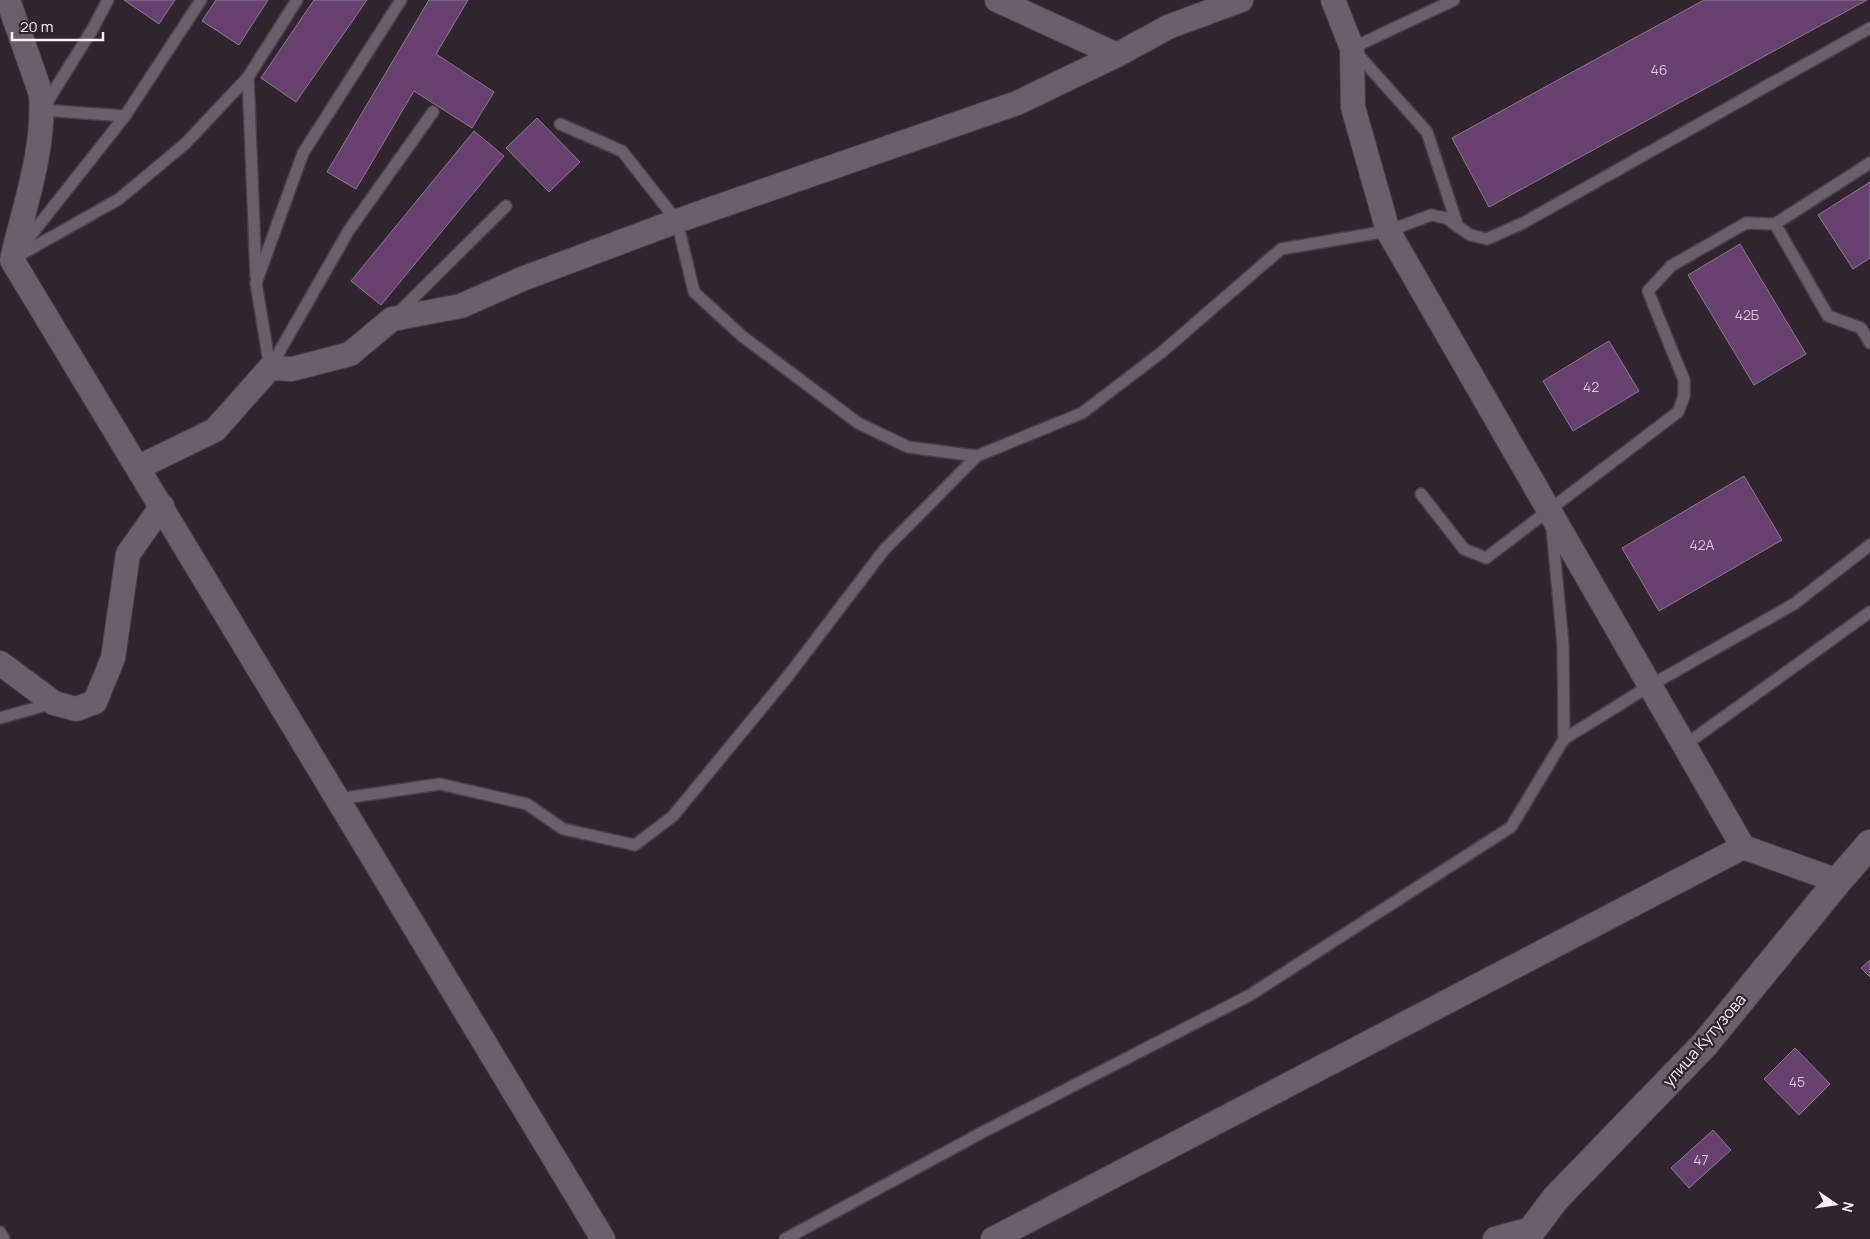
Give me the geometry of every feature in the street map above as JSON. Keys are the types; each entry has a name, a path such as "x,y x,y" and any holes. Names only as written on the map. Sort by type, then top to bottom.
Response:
{"street":[{"path":"8,0 41,94 42,110 34,173 9,231 12,260 603,1239"},
{"path":"997,0 1021,6 1117,55"},
{"path":"138,467 215,430 270,368 292,369 350,354 392,319 461,306 522,279 677,221 1017,103 1117,55 1168,27 1241,0"},
{"path":"1334,0 1352,48 1353,107 1388,231 1651,684 1743,847 1838,881"},
{"path":"0,662 54,703 76,709 95,702 113,658 128,554 162,506"},
{"name":"улица Кутузова","path":"1528,1234 1556,1198 1705,1044 1870,844"},
{"path":"993,1239 1743,847"},
{"path":"1495,1239 1528,1234"}],"lane":[{"path":"108,0 92,30 42,110 125,116"},
{"path":"12,260 125,116 201,0"},
{"path":"12,260 119,198 186,142 248,78 297,0"},
{"path":"256,283 303,153 401,0"},
{"path":"1454,0 1352,48 1427,132 1458,227"},
{"path":"338,799 440,784 527,804 563,829 636,845 673,816 788,676 884,550 977,456 1082,412 1162,352 1281,249 1388,231 1431,215 1446,218 1470,235 1487,239 1523,223 1870,28"},
{"path":"248,78 256,283 270,368"},
{"path":"270,368 349,230 433,112"},
{"path":"560,124 622,151 677,221 694,292 742,336 858,423 908,446 977,456"},
{"path":"1421,494 1464,549 1486,558 1550,511 1678,412 1684,396 1684,380 1648,291 1671,266 1746,222 1775,224 1870,163"},
{"path":"392,319 506,206"},
{"path":"1775,224 1828,316 1865,326 1870,343"},
{"path":"1550,511 1563,645 1564,739"},
{"path":"786,1239 983,1132 1250,995 1511,827 1564,739 1651,684 1794,604 1870,545"},
{"path":"1685,745 1870,612"},
{"path":"0,718 54,703"},
{"path":"0,1232 4,1239"}],"building":[{"path":"124,0 175,0 159,24"},
{"path":"216,0 268,0 239,45 202,21"},
{"path":"314,0 367,0 296,102 261,78"},
{"path":"429,0 468,0 436,54 494,92 472,128 414,91 356,189 327,172"},
{"path":"1704,0 1867,0 1489,207 1452,138"},
{"path":"537,118 580,162 549,192 506,148"},
{"path":"474,131 504,156 381,305 351,281"},
{"path":"1870,182 1870,258 1853,269 1818,215"},
{"path":"1740,244 1806,354 1754,385 1688,275"},
{"path":"1609,341 1639,391 1573,431 1543,381"},
{"path":"1744,476 1782,540 1659,611 1622,548"},
{"path":"1870,960 1870,977 1861,968"},
{"path":"1795,1048 1830,1084 1799,1115 1764,1079"},
{"path":"1713,1130 1731,1150 1689,1188 1671,1168"}]}
